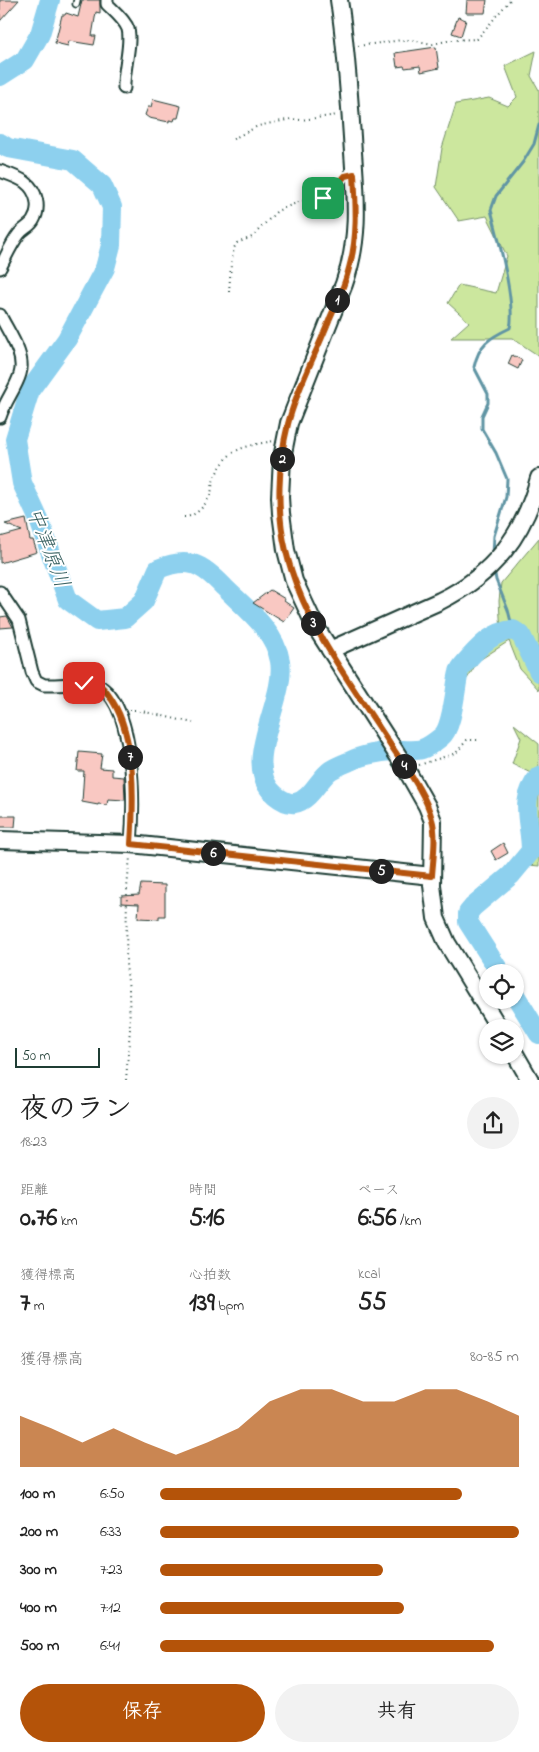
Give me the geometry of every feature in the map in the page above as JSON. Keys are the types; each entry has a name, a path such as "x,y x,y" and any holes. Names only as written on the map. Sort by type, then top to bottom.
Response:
{"main road":[{"path":"339,0 346,48 357,224 349,270 289,423 281,467 280,513 286,550 294,581 303,601 330,650 422,795 433,821 432,876 434,911 440,930 494,1019"},
{"path":"330,650 440,602 456,594 482,575 516,536 534,497 539,478"},
{"path":"0,840 131,844 432,876"},
{"path":"521,1064 530,1080"}],"street":[{"path":"107,0 107,4 128,27 129,38 124,88"},
{"path":"0,171 25,182 32,189 37,200 37,212 32,223 21,232 13,243 0,268"},
{"path":"0,315 21,357 22,366 20,375 9,394 0,417"},
{"path":"0,592 19,620 36,681 44,685 91,683 99,685 104,689 117,709 126,731 130,759 132,795 131,844"}],"path":[{"path":"346,48 402,40 433,44 451,40 477,39 510,0"},
{"path":"233,139 258,126 291,119 301,120 350,114"},
{"path":"229,292 231,264 234,248 237,243 252,237 277,211 301,201 323,198 345,176 354,174"},
{"path":"184,517 190,517 195,514 207,500 212,492 215,476 228,456 234,452 274,441 285,442"},
{"path":"120,716 128,710 137,710 193,724"},
{"path":"404,766 456,753 467,740 478,740"},
{"path":"126,1080 130,1029 126,964 127,888 131,844"}],"green space":[{"path":"536,51 531,76 539,90 539,356 512,338 451,338 469,322 448,303 459,285 496,293 507,256 487,216 459,221 436,187 442,148 456,104 489,98 508,106 517,97 505,66"},
{"path":"539,538 539,690 520,669 509,641 478,661 467,679 464,673 479,652 501,633 499,601 501,583"},
{"path":"514,724 539,744 539,777 512,764 521,738"},
{"path":"539,784 539,866 529,865 528,811"}],"building":[{"path":"0,0 19,0 0,21"},
{"path":"82,0 100,0 100,13 96,12 92,36 96,36 94,45 69,41 68,46 55,43 62,15 66,13 78,17"},
{"path":"467,0 487,0 485,13 466,13"},
{"path":"458,17 466,20 461,36 452,33"},
{"path":"436,47 439,68 421,72 420,66 397,67 395,53"},
{"path":"153,99 181,106 178,118 175,118 174,121 169,120 169,122 149,118 145,115 148,107 151,107"},
{"path":"512,355 522,360 518,369 508,364"},
{"path":"26,519 30,540 33,540 37,552 0,563 0,537 22,531 5,524"},
{"path":"270,590 285,599 284,601 294,608 284,622 253,603"},
{"path":"7,616 13,627 0,628 0,617"},
{"path":"79,752 102,754 100,768 112,769 112,776 124,777 125,800 108,799 107,805 82,802 84,771 77,771"},
{"path":"0,816 16,816 15,827 0,827"},
{"path":"503,843 508,853 496,860 491,851"},
{"path":"141,884 165,885 165,916 159,916 159,919 138,918 139,904 121,903 121,896 139,895"}],"waterway":[{"name":"中津原川","path":"0,76 25,60 40,34 50,0"},
{"path":"493,555 494,536 506,497 507,479 496,453 482,429 482,416 488,403 488,394 474,367 482,347 496,335 510,328 511,303 502,252 491,210 496,196 523,162 534,144 539,125"},
{"name":"中津原川","path":"0,143 8,148 73,160 102,185 112,207 111,245 105,268 67,339 30,390 15,439 22,483 39,520 68,600 97,621 125,618 144,601 158,569 178,563 194,564 216,579 258,620 272,639 277,650 280,661 280,677 263,749 262,766 265,782 275,795 289,803 295,803 306,798 331,770 354,759 382,752 420,750 441,737 451,716 461,668 480,647 494,636 513,630 521,635 539,672"},
{"path":"494,569 513,630"},
{"name":"中津原川","path":"495,964 468,922 468,913 511,875 531,851 527,803 529,794 539,776"},
{"name":"中津原川","path":"524,1009 539,1034"}],"route":[{"path":"84,683 99,685 104,689 117,709 126,731 132,795 131,844 432,876 434,830 428,806 315,626 294,581 286,550 280,513 280,476 289,423 349,270 357,224 354,174 345,176 323,198"}]}
